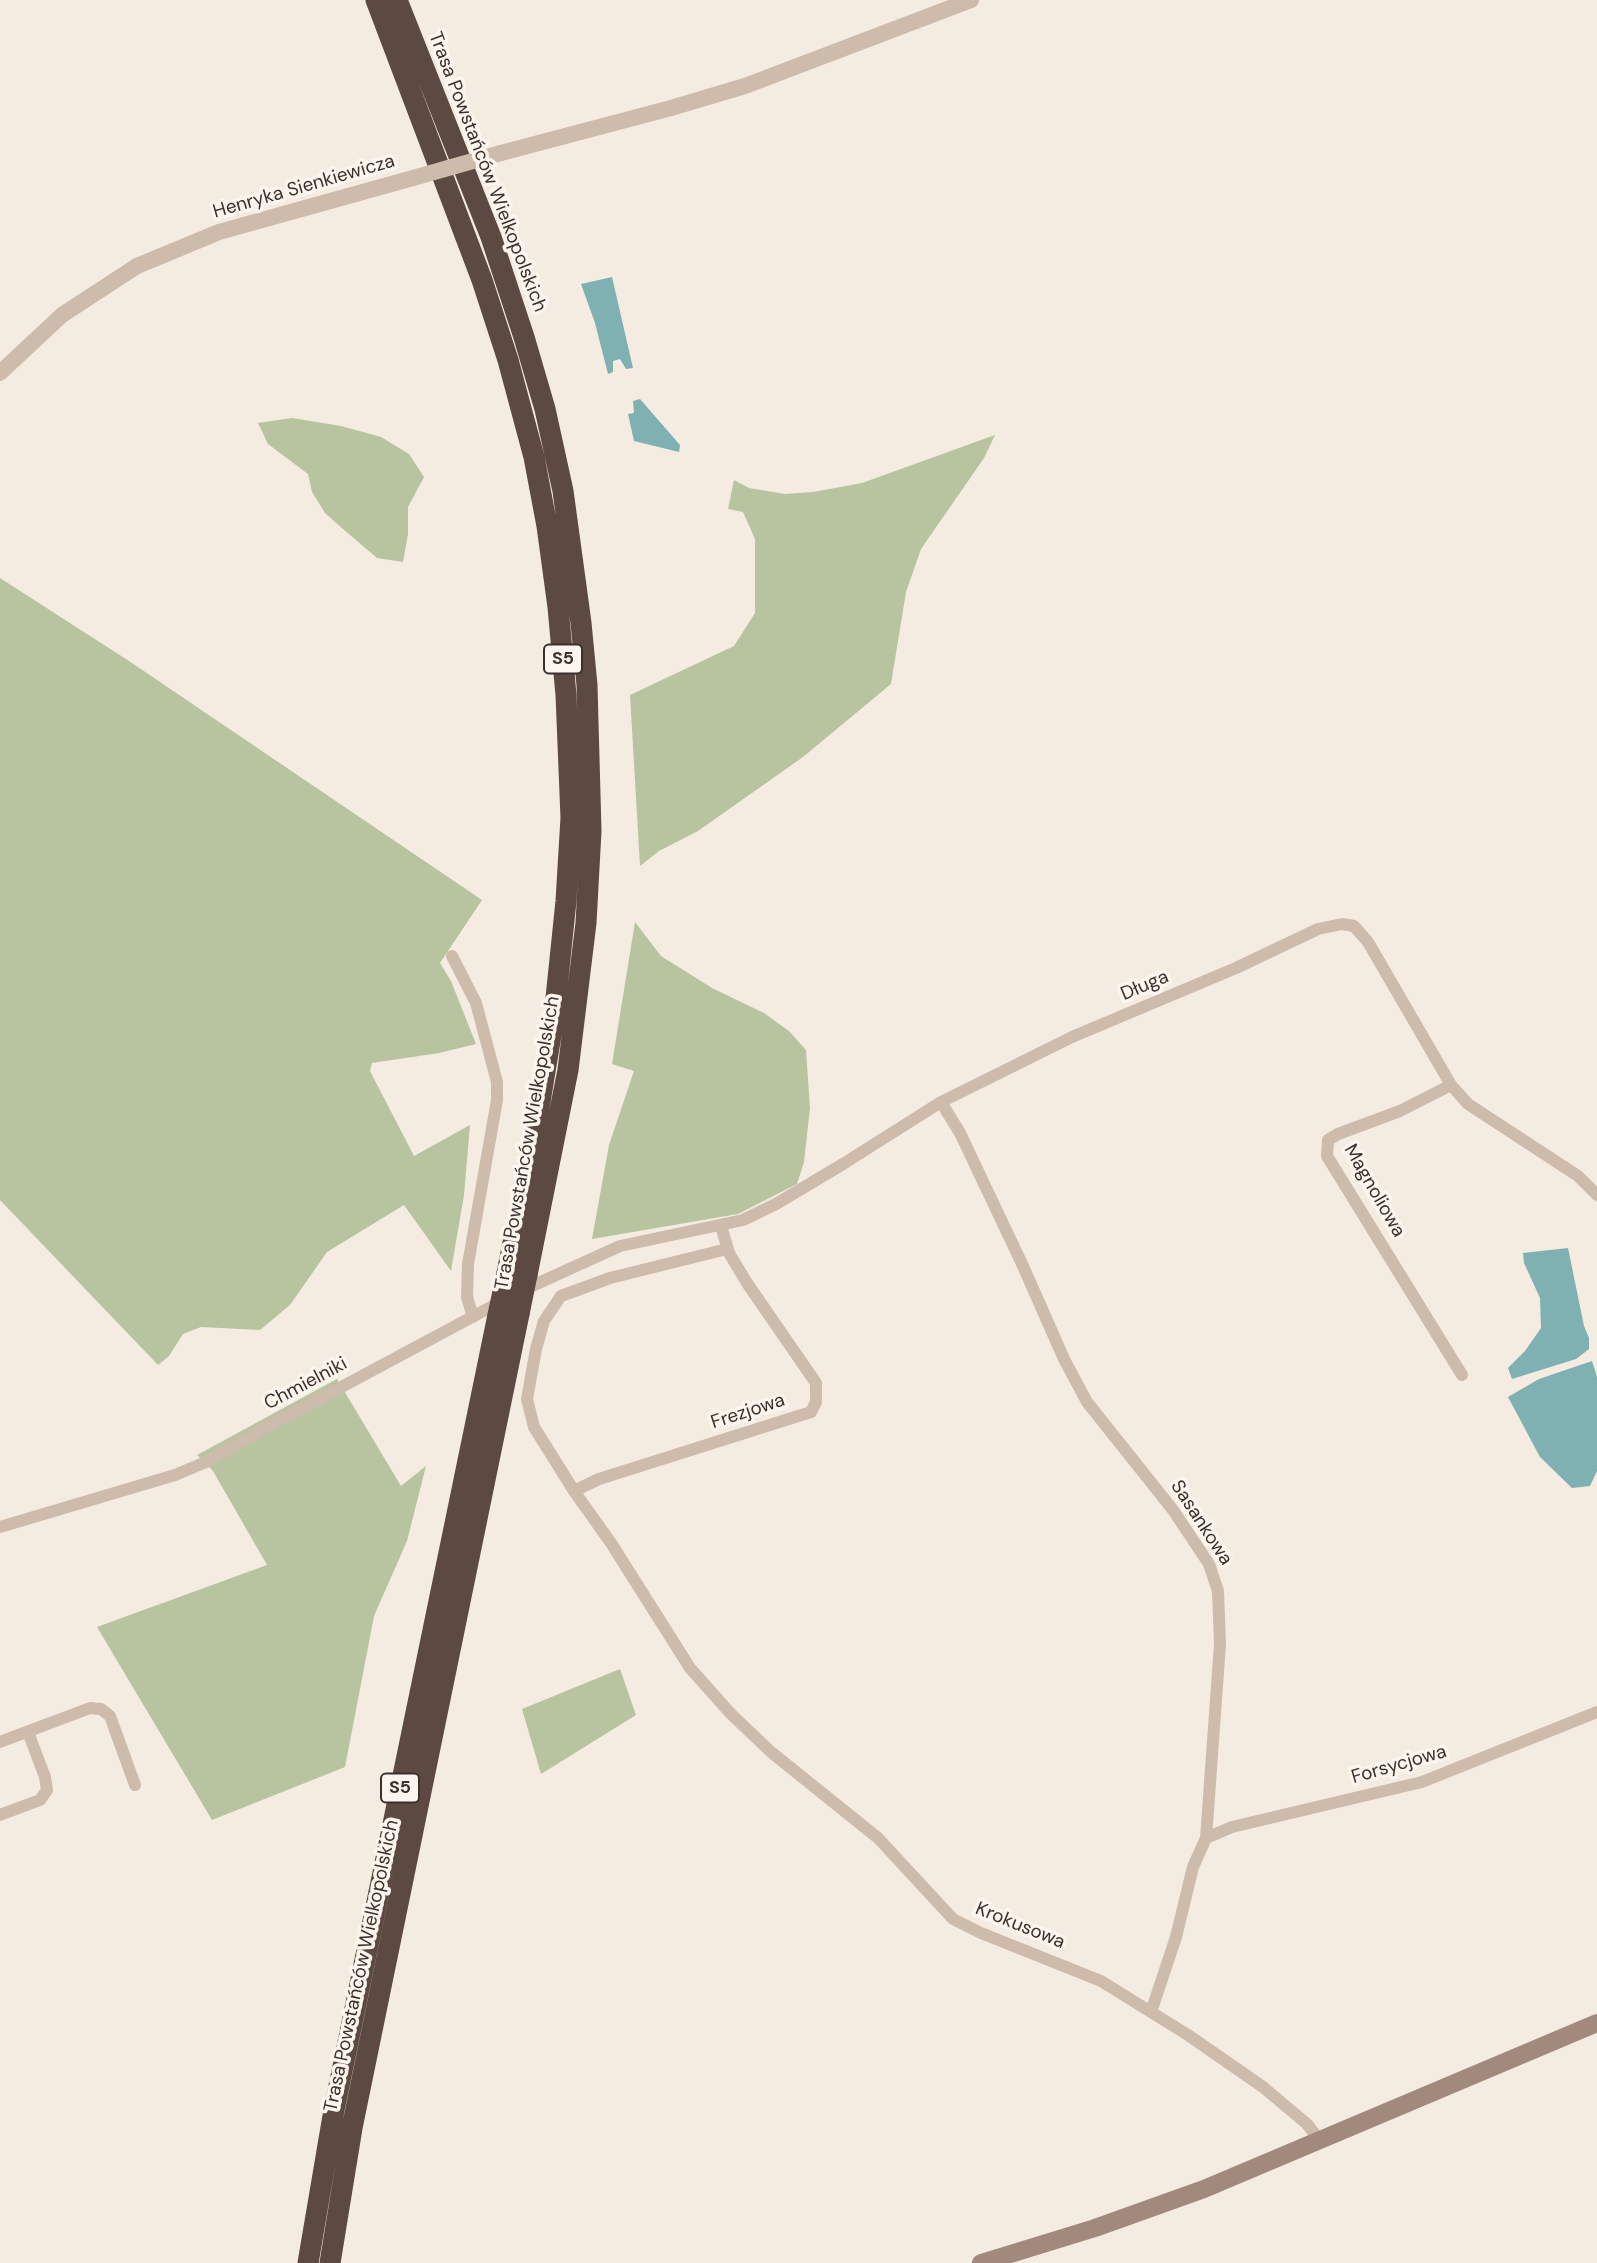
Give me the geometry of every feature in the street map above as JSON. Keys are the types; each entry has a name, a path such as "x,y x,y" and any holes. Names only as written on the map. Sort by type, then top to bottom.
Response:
{"highway":[{"name":"Trasa Powstańców Wielkopolskich","path":"376,0 478,268 509,360 547,526 558,607 566,695 571,818 566,901 554,1017 536,1126 517,1274"},
{"name":"Trasa Powstańców Wielkopolskich","path":"330,2263 362,2078 509,1314 568,1070 586,923 591,831 587,685 581,623 563,491 545,409 491,237 397,0"},
{"name":"Trasa Powstańców Wielkopolskich","path":"308,2263 334,2110 509,1314"}],"main road":[{"path":"981,2263 1161,2206 1597,2023"}],"street":[{"name":"Henryka Sienkiewicza","path":"0,373 62,315 109,282 137,266 219,232 653,112 784,72 971,0"},
{"name":"Długa","path":"620,1246 743,1220 776,1204 942,1102 1072,1038 1236,968 1318,929 1342,923 1354,926 1368,942 1451,1085 1468,1104 1578,1176 1597,1195"},
{"path":"452,956 476,1003 497,1082 497,1100 468,1264 467,1297 473,1317"},
{"name":"Magnoliowa","path":"1451,1085 1400,1111 1338,1134 1328,1140 1327,1156 1462,1375"},
{"name":"Sasankowa","path":"942,1102 960,1133 1087,1402 1173,1510 1198,1546 1215,1578 1220,1605 1220,1644 1206,1838 1193,1867 1176,1937 1151,2012"},
{"name":"Frezjowa","path":"574,1491 599,1479 811,1412 816,1402 816,1383 727,1250 721,1226"},
{"name":"Chmielniki","path":"0,1527 174,1475 206,1462 538,1282 620,1246"},
{"name":"Krokusowa","path":"727,1250 610,1278 561,1296 544,1321 527,1399 534,1427 690,1668 771,1752 878,1838 953,1919 1101,1981 1263,2087 1307,2124 1320,2141"},
{"path":"0,1742 90,1708 101,1709 110,1716 135,1784"},
{"name":"Forsycjowa","path":"1206,1838 1232,1827 1422,1782 1597,1712"},
{"path":"0,1815 40,1800 47,1790 45,1777 28,1732"}],"green space":[{"path":"292,418 341,426 381,437 409,454 424,477 408,507 408,534 403,562 377,558 343,529 325,513 312,492 308,474 268,444 258,423"},
{"path":"995,435 984,458 921,549 906,592 891,684 803,757 698,831 659,851 640,866 630,695 734,646 755,613 755,539 743,512 728,509 734,480 749,488 785,494 813,492 862,483"},
{"path":"0,578 129,661 482,900 440,963 451,981 476,1044 439,1053 372,1063 370,1071 414,1156 470,1125 464,1195 451,1271 404,1205 327,1252 290,1305 260,1330 201,1327 183,1334 169,1356 158,1365 0,1200"},
{"path":"635,922 661,956 712,988 764,1013 789,1031 806,1050 810,1108 804,1162 797,1184 738,1214 592,1239 609,1145 634,1071 612,1064"},
{"path":"337,1379 401,1486 426,1466 407,1541 374,1616 345,1767 212,1820 97,1627 267,1565 213,1471 197,1455"},
{"path":"620,1669 636,1715 541,1774 522,1709"}],"water":[{"path":"612,277 633,368 626,369 620,359 613,361 613,372 608,374 595,323 581,284"},
{"path":"640,399 680,445 679,452 634,441 628,414 634,413 633,401"},
{"path":"1568,1248 1584,1326 1589,1338 1589,1349 1576,1359 1512,1379 1508,1368 1525,1351 1541,1328 1540,1298 1524,1263 1523,1253"},
{"path":"1592,1361 1597,1377 1597,1471 1590,1486 1572,1488 1540,1457 1508,1397 1539,1379"}]}
